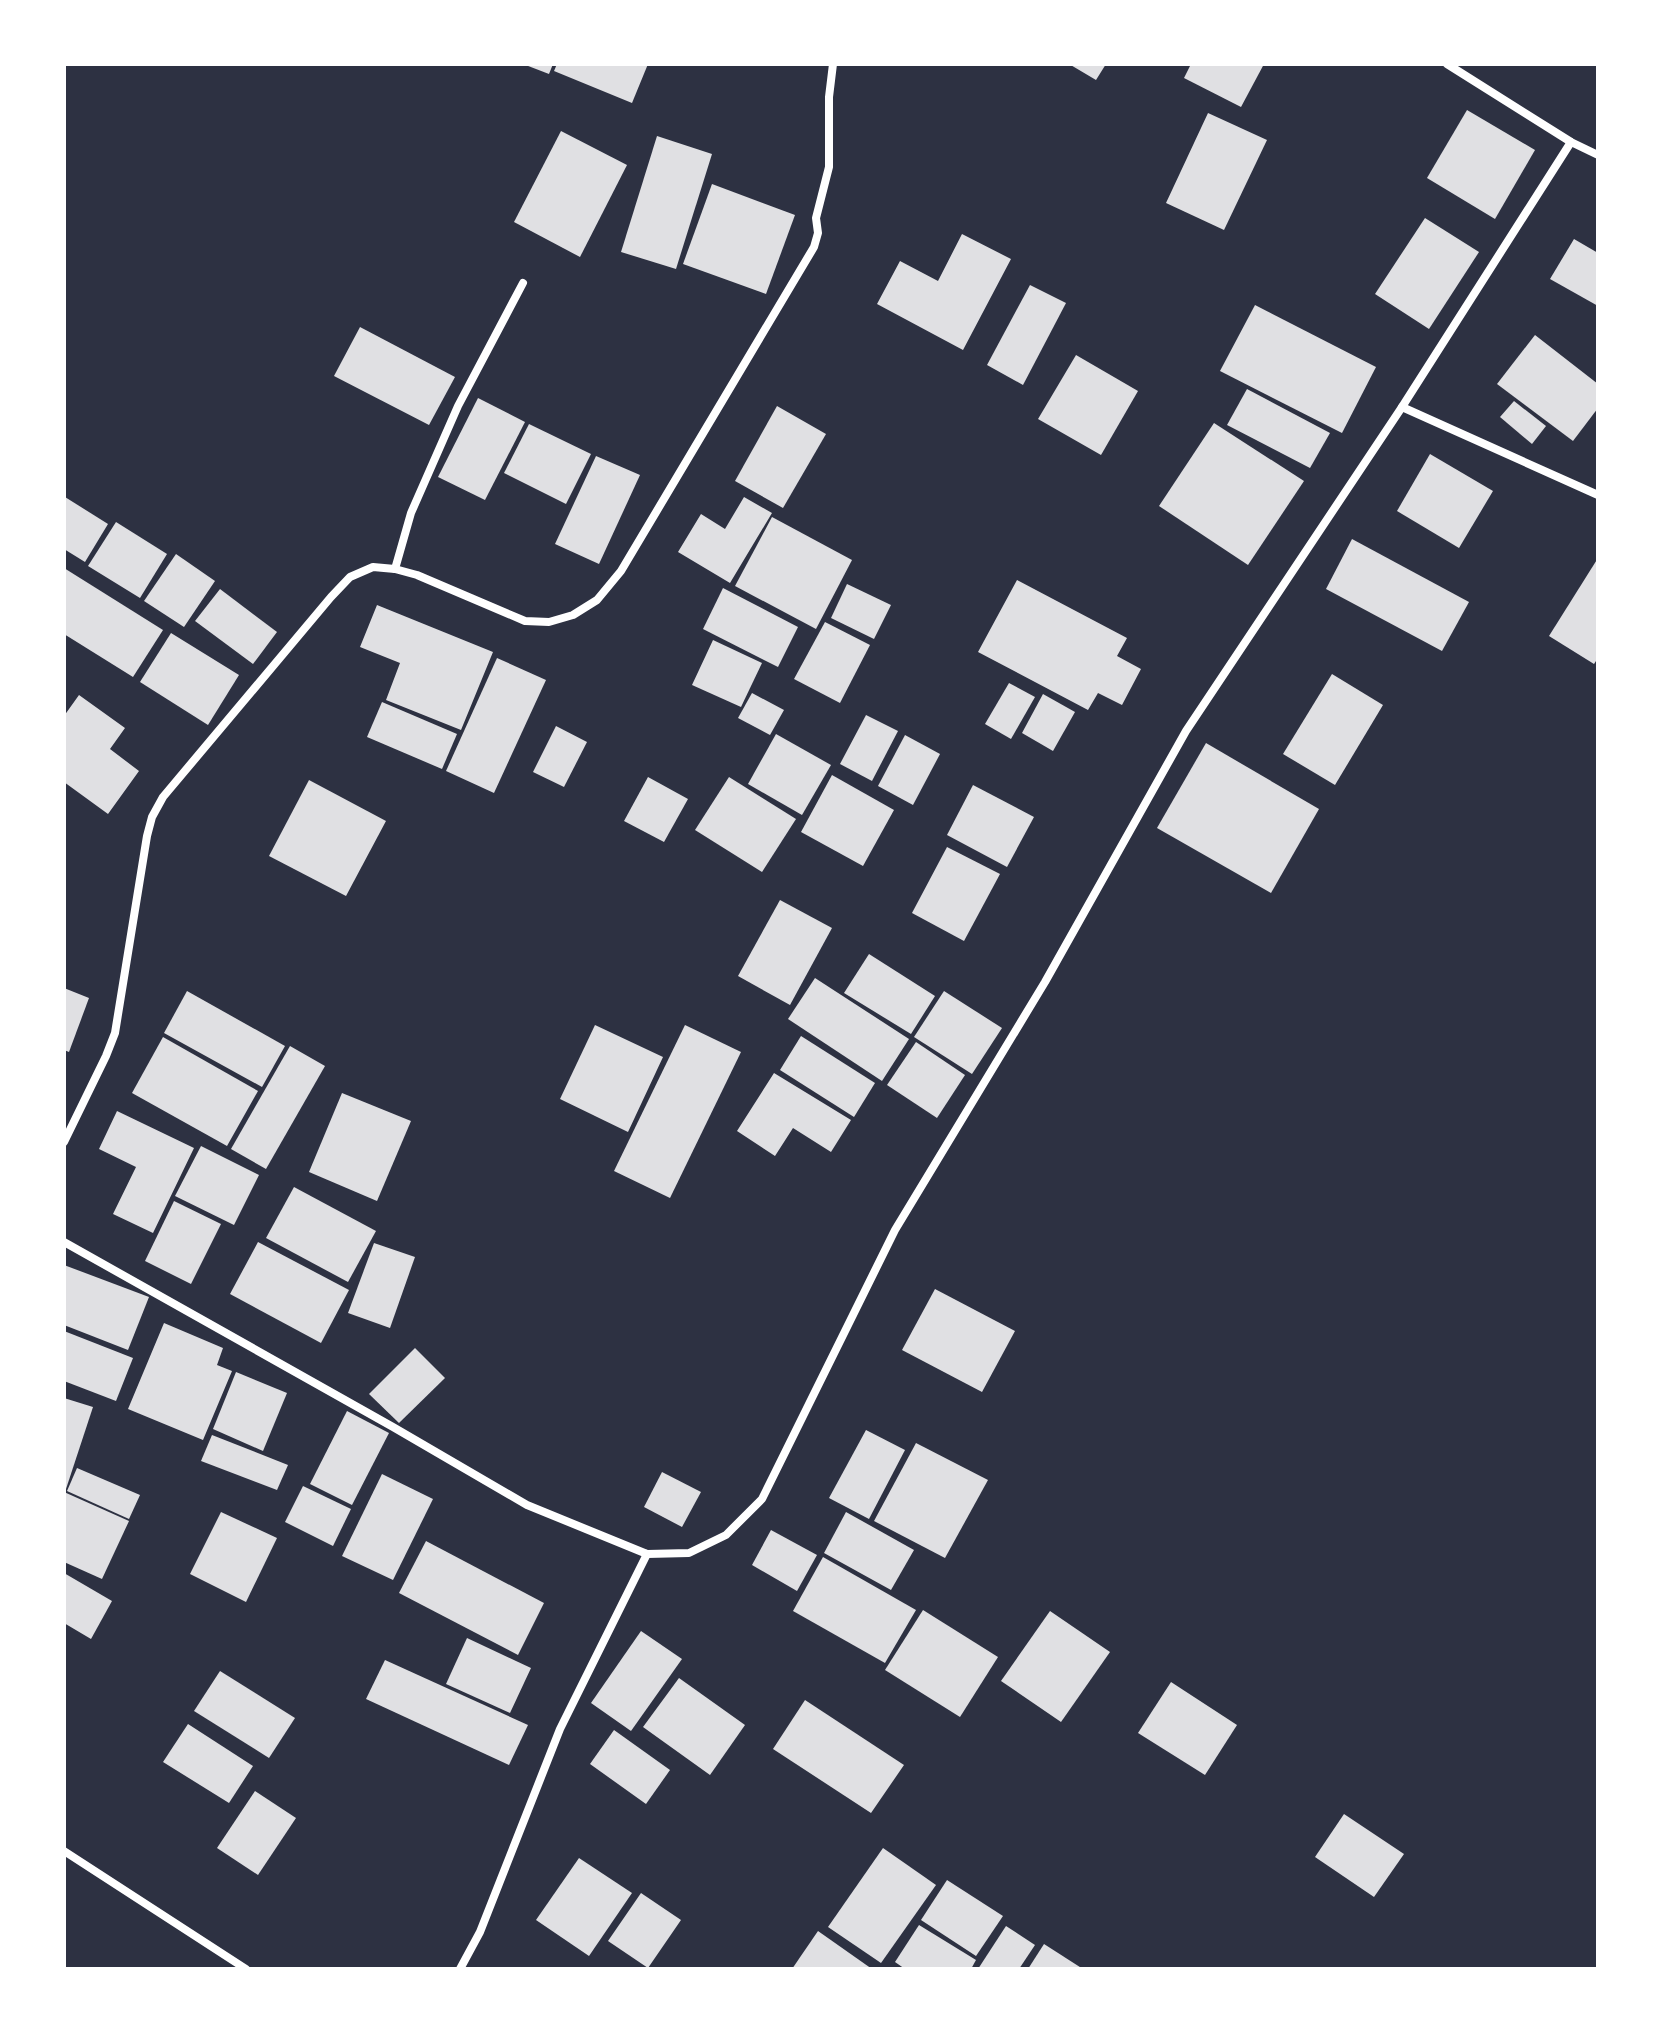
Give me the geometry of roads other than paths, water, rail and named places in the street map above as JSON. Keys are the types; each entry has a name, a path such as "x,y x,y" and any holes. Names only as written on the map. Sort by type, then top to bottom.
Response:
{"street":[{"path":"64,1142 115,1033 152,817 163,797 350,577 373,567 395,569 417,575 525,621 549,622 573,615 597,600 621,571 814,247 818,233 816,218 829,167 829,97 833,64"},
{"path":"1447,64 1571,142 1598,155"},
{"path":"64,1242 527,1505 647,1554 689,1553 726,1535 762,1499 895,1230 1045,982 1186,731 1402,407 1571,142"},
{"path":"395,569 411,513 452,419 523,283"},
{"path":"1402,407 1598,495"},
{"path":"460,1969 480,1932 560,1729 647,1554"},
{"path":"64,1851 246,1969"}]}
